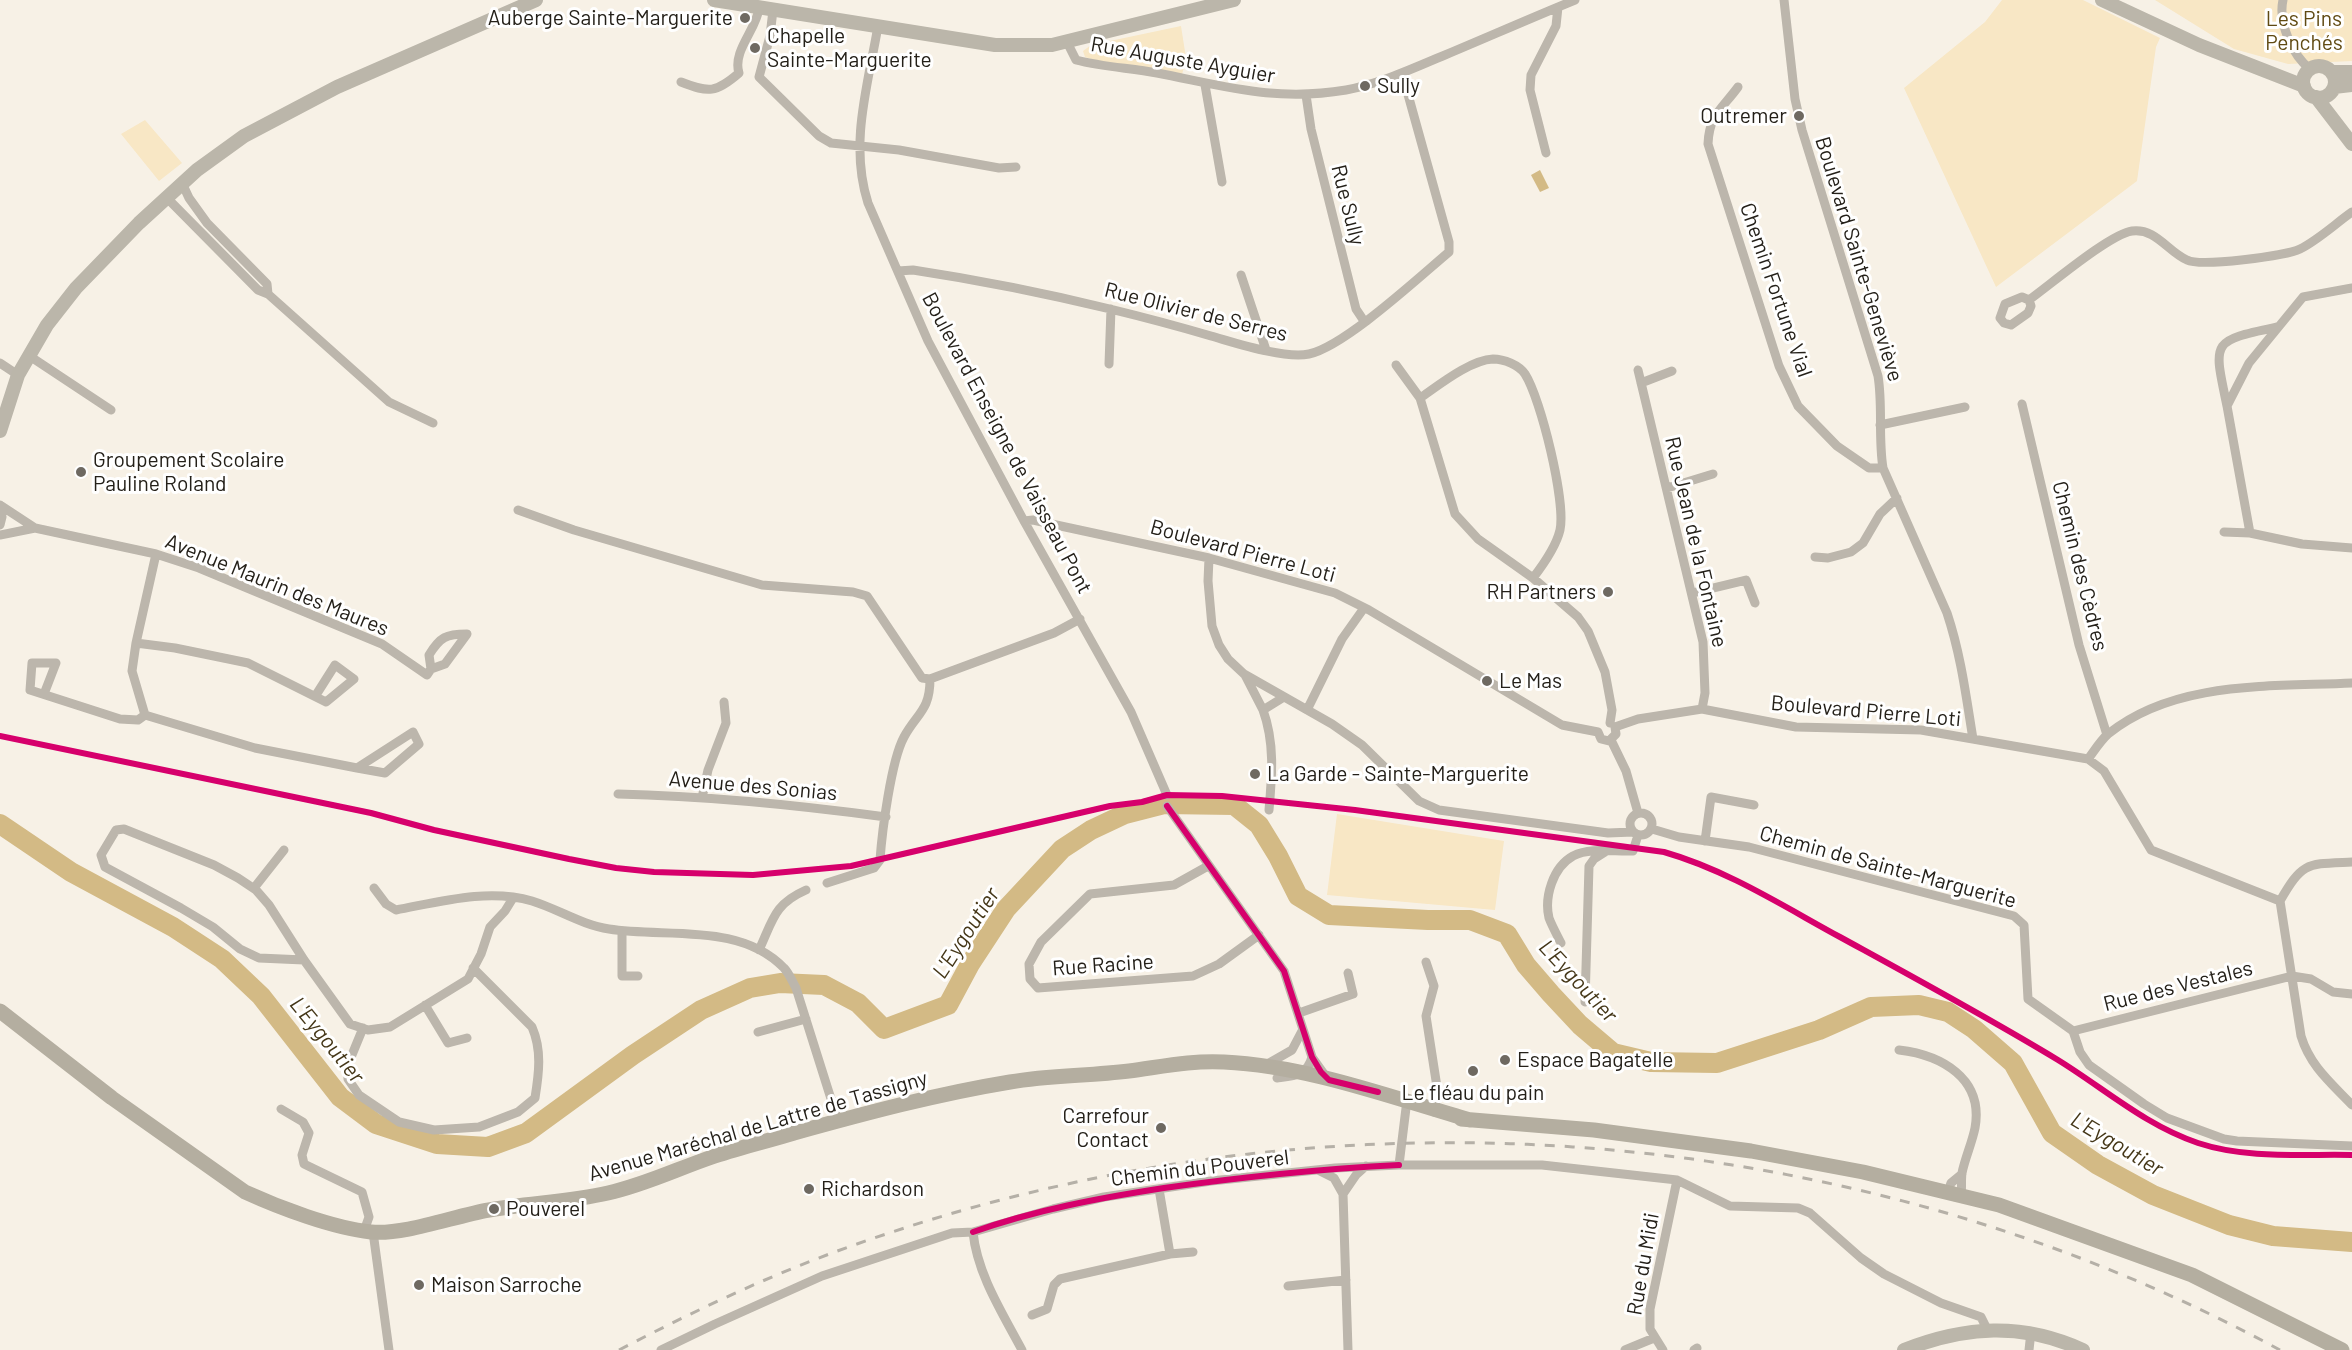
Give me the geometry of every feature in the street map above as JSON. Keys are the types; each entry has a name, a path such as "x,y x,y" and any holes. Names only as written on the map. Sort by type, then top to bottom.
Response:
{"main road":[{"path":"0,431 18,375 28,355 76,288 166,197 216,154 244,136 337,87 536,0"},
{"path":"714,0 995,45 1034,47 1067,42 1234,0"},
{"path":"2102,0 2246,64 2307,76"},
{"path":"2307,76 2319,66 2332,72 2352,72"},
{"path":"2332,72 2334,76 2332,116"},
{"path":"2307,76 2308,93 2316,97 2352,144"},
{"path":"2316,97 2327,96 2333,90 2352,85"},
{"name":"Avenue Maréchal de Lattre de Tassigny","path":"0,1011 112,1098 233,1185 266,1202 340,1226 369,1232 396,1231 494,1209 604,1194 632,1187 716,1156 882,1108 1013,1081 1050,1076 1221,1062 1262,1066 1329,1080 1406,1105"},
{"name":"Avenue Maréchal de Lattre de Tassigny","path":"1127,1071 1288,1072 1434,1113 1470,1120 1594,1130 1751,1151 1863,1172 1999,1205 2129,1251 2192,1275 2303,1331"},
{"path":"1909,1349 1987,1329 2031,1332 2083,1350"},
{"path":"2303,1331 2331,1350"},
{"path":"2303,1331 2342,1350"}],"street":[{"name":"Rue Auguste Ayguier","path":"1067,42 1076,60 1158,73 1205,85 1254,93 1306,94 1348,90 1402,73 1575,0"},
{"name":"Boulevard Sainte-Geneviève","path":"1784,0 1797,108 1875,365 1881,393 1880,425 1883,468 1954,633 1973,739"},
{"path":"2283,0 2281,12 2285,32 2302,61 2307,76"},
{"path":"1546,153 1530,90 1531,75 1556,26 1558,7"},
{"path":"739,73 738,59 754,26 759,8"},
{"path":"759,77 770,36 773,10"},
{"name":"Boulevard Enseigne de Vaisseau Pont","path":"878,26 858,147 862,186 928,341 1024,521 1131,712 1167,795"},
{"path":"739,73 746,77 759,77 825,141 858,147 900,150 999,168 1016,167"},
{"path":"681,82 710,91 726,84 739,73"},
{"name":"Rue Olivier de Serres","path":"898,271 913,270 1011,286 1111,309 1230,343 1266,350 1294,355 1309,354 1325,348 1364,321 1449,252 1449,242 1402,73"},
{"path":"1205,85 1222,182"},
{"name":"Chemin Fortune Vial","path":"1738,87 1717,112 1709,127 1708,144 1779,366 1798,406 1837,446 1869,468 1883,468"},
{"name":"Rue Sully","path":"1306,94 1311,129 1339,245 1356,309 1364,321"},
{"path":"182,183 196,210 267,284 268,294"},
{"path":"166,197 258,290 268,294 389,402 433,423"},
{"path":"2029,300 2113,238 2130,231 2144,231 2166,244 2187,261 2208,264 2299,250 2352,212"},
{"path":"1240,275 1266,350"},
{"path":"2227,406 2249,363 2303,297 2352,288"},
{"path":"1109,364 1111,309"},
{"path":"2250,532 2218,364 2219,353 2225,341 2236,336 2277,327"},
{"path":"28,355 111,410"},
{"path":"1420,398 1465,368 1491,359 1509,362 1524,373 1547,439 1560,495 1560,531 1543,566 1533,578"},
{"path":"0,363 18,375"},
{"path":"1396,365 1420,398 1455,514 1478,539 1533,578 1578,617 1588,631 1605,672 1616,734 1611,740 1604,741 1598,732 1601,724 1613,725"},
{"name":"Rue Jean de la Fontaine","path":"1638,370 1703,642 1705,693 1702,709"},
{"path":"1641,383 1672,371"},
{"name":"Chemin des Cèdres","path":"2022,404 2079,645 2107,735"},
{"path":"1880,425 1965,406"},
{"path":"1667,488 1713,474"},
{"path":"1815,557 1828,558 1851,552 1863,543 1880,514 1897,498"},
{"name":"Avenue Maurin des Maures","path":"0,505 2,518 0,525"},
{"name":"Avenue Maurin des Maures","path":"0,505 35,528 156,554 200,568 381,644 429,672"},
{"path":"518,510 574,530 762,585 853,592 867,596 922,678 930,680 1054,633 1080,619"},
{"name":"Boulevard Pierre Loti","path":"1024,521 1033,520 1209,558 1335,593 1562,726 1598,732"},
{"name":"Avenue Maurin des Maures","path":"0,535 35,528"},
{"path":"2224,532 2250,532 2302,544 2352,548"},
{"path":"145,715 132,671 156,554"},
{"path":"1209,558 1208,581 1212,626 1219,645 1228,659 1244,674 1362,745 1411,794 1430,807 1608,833 1646,834 1652,829 1653,823 1649,816 1638,813"},
{"path":"1692,593 1746,580 1755,603"},
{"path":"1307,710 1342,639 1364,608"},
{"path":"136,643 175,648 248,663 316,695"},
{"path":"1244,674 1263,710 1269,728 1272,753 1269,810"},
{"path":"827,883 874,868 880,860 896,761 904,737 922,712 930,693 930,680"},
{"path":"2088,759 2107,735 2135,717 2176,698 2219,691 2352,684"},
{"path":"44,694 120,719 138,720 145,715"},
{"path":"1263,710 1284,697"},
{"path":"702,798 708,770 726,723 724,702"},
{"name":"Boulevard Pierre Loti","path":"1613,725 1702,709 1796,727 1921,730 1973,739"},
{"path":"145,715 255,748 357,768 385,772 419,744 413,732 357,768"},
{"path":"1973,739 2088,759 2104,771 2151,850 2280,901"},
{"path":"1611,740 1626,771 1638,813"},
{"name":"Avenue des Sonias","path":"618,794 822,808 886,817"},
{"path":"1705,841 1711,797 1754,805"},
{"path":"1167,806 1284,971 1312,1058 1329,1080"},
{"path":"1561,943 1549,917 1549,897 1554,876 1562,864 1574,855 1610,849 1633,851 1636,834 1630,821 1638,813"},
{"path":"304,960 259,958 240,949 213,927 105,867 101,855 116,830 124,829 214,865 254,888 269,905 304,960 350,1024 368,1030 390,1027 468,979 481,954 490,927 505,911 513,898"},
{"name":"Chemin de Sainte-Marguerite","path":"1652,829 1679,837 1749,847 2014,916 2024,925 2028,999 2073,1031"},
{"path":"1585,1002 1589,866 1594,859 1610,849"},
{"path":"254,888 284,850"},
{"path":"2352,862 2323,863 2303,867 2291,881 2280,901 2306,1053 2316,1068 2352,1105"},
{"name":"Rue Racine","path":"1208,866 1174,885 1090,894 1041,942 1029,964 1030,980 1038,988 1193,976 1219,963 1259,935"},
{"path":"374,888 386,904 396,910 471,896 513,898 530,900 596,928 622,932 705,935 734,940 759,950 785,969 796,988 838,1120"},
{"path":"759,950 781,904 806,890"},
{"path":"622,932 622,976 638,976"},
{"path":"1426,962 1434,986 1426,1016 1437,1087 1434,1113"},
{"path":"363,1028 347,1067 348,1079 359,1095 399,1122 434,1130 479,1126 518,1112 536,1098 540,1069 537,1039 532,1027 473,968"},
{"path":"1299,1013 1353,994 1348,973"},
{"path":"2292,976 2311,979 2333,992 2352,994"},
{"name":"Rue des Vestales","path":"2073,1031 2292,976"},
{"path":"425,1005 448,1043 466,1038"},
{"path":"758,1032 806,1019"},
{"path":"1302,1031 1292,1050 1288,1072 1310,1067 1312,1058"},
{"path":"2073,1031 2080,1052 2089,1065 2167,1118 2224,1139 2236,1141 2352,1146"},
{"path":"1899,1050 1921,1053 1946,1064 1965,1082 1974,1097 1975,1128 1954,1194"},
{"path":"1399,1165 1406,1105"},
{"path":"281,1109 303,1122 309,1133 302,1155 304,1164 362,1192 369,1217 369,1232 389,1350"},
{"name":"Chemin du Pouverel","path":"661,1350 822,1276 942,1235 973,1232 1104,1197 1318,1170 1399,1165 1542,1165 1677,1180 1730,1206 1798,1208 1810,1213 1861,1258 1884,1274 1931,1299 1974,1313 1981,1317 1987,1329"},
{"path":"1343,1194 1356,1175 1365,1167"},
{"path":"1318,1170 1334,1178 1343,1194 1348,1350"},
{"path":"1954,1194 1951,1183 1962,1174"},
{"name":"Rue du Midi","path":"1663,1350 1653,1338 1650,1329 1650,1309 1677,1180"},
{"path":"1159,1189 1170,1254"},
{"path":"973,1232 993,1296 1022,1350"},
{"path":"1032,1315 1047,1309 1054,1285 1060,1279 1170,1254 1193,1252"},
{"path":"1288,1286 1346,1280"},
{"path":"2029,1350 2031,1332"},
{"path":"1625,1350 1653,1338"}],"green space":[{"path":"2002,0 2083,0 2160,38 2156,47 2137,181 1996,287 1904,88 1985,22"},
{"name":"Les Pins Penchés","path":"2155,0 2352,0 2352,61 2288,64 2234,49"},
{"path":"1181,26 1186,58 1182,75 1104,63 1085,57 1083,51 1091,45"},
{"path":"145,120 182,163 159,181 121,134"},
{"path":"1337,814 1504,841 1495,910 1327,895"}],"shaded area":[{"path":"1540,170 1549,188 1540,192 1531,175"}],"waterway":[{"name":"L'Eygoutier","path":"0,824 71,872 173,927 222,959 261,996 340,1097 376,1124 437,1144 488,1147 526,1133 633,1055 701,1010 750,988 780,983 824,985 858,1003 884,1029 948,1005 970,964 1006,909 1062,849 1091,830 1125,814 1164,804 1234,805 1259,825 1298,896 1329,915 1470,920 1507,934 1526,965 1551,994 1580,1025 1613,1053 1651,1062 1717,1063 1819,1030 1871,1007 1919,1005 1948,1012 1974,1029 2013,1063 2052,1133 2098,1165 2153,1195 2229,1225 2273,1236 2352,1242"}],"railway":[{"path":"619,1350 736,1293 826,1255 1033,1192 1214,1158 1397,1144 1580,1147 1762,1170 1940,1211 2114,1271 2280,1350"}],"cycle path":[{"path":"0,736 371,813 434,830 569,859 654,872 753,875 851,866 1167,795 1222,796 1355,810 1664,852 1710,869 1776,901 1950,997 2058,1060 2160,1127 2198,1143 2255,1154 2352,1155"},
{"path":"1167,806 1284,971 1312,1057 1321,1072 1329,1080 1378,1092"},
{"path":"973,1232 1020,1217 1067,1206 1164,1188 1281,1174 1399,1165"}],"place":[{"name":"Auberge Sainte-Marguerite","path":"745,18"},
{"name":"Chapelle Sainte-Marguerite","path":"755,48"},
{"name":"Sully","path":"1365,86"},
{"name":"Outremer","path":"1799,116"},
{"name":"Groupement Scolaire Pauline Roland","path":"81,472"},
{"name":"RH Partners","path":"1608,592"},
{"name":"Le Mas","path":"1487,681"},
{"name":"La Garde - Sainte-Marguerite","path":"1255,774"},
{"name":"Espace Bagatelle","path":"1505,1060"},
{"name":"Le fléau du pain","path":"1473,1071"},
{"name":"Carrefour Contact","path":"1161,1128"},
{"name":"Richardson","path":"809,1189"},
{"name":"Pouverel","path":"494,1209"},
{"name":"Maison Sarroche","path":"419,1285"}]}
